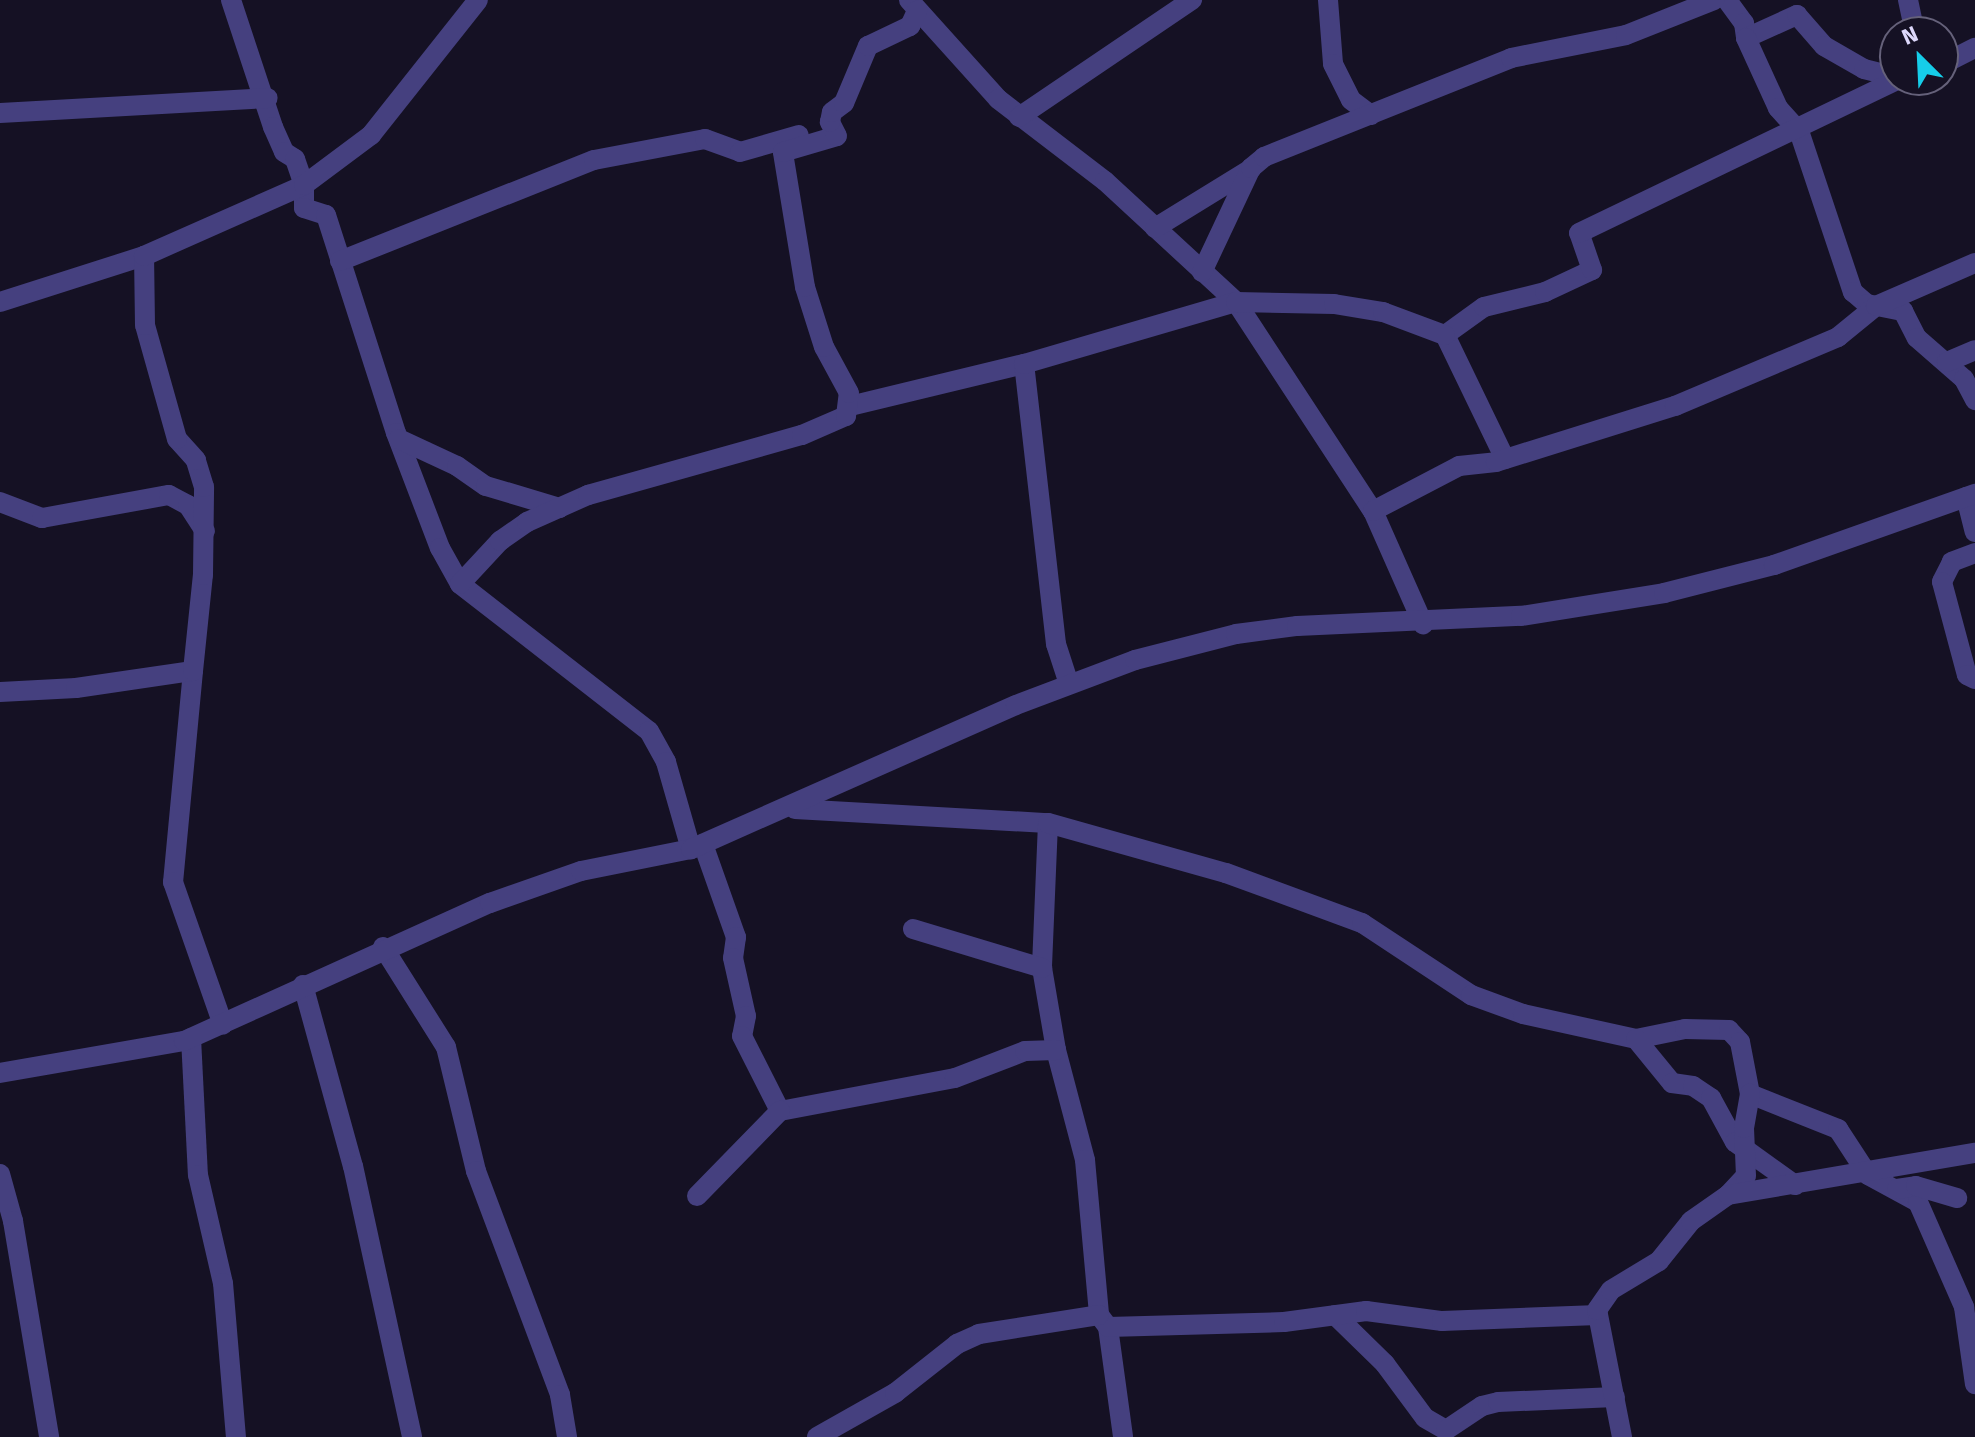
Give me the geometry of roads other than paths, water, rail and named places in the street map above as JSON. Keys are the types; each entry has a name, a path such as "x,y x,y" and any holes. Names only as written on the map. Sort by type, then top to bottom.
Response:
{"street":[{"path":"231,0 284,152 295,159 304,185 304,208 326,215 399,439 440,548 460,584 649,731 666,762 697,846 736,937 733,958 746,1016 742,1036 780,1111"},
{"path":"0,302 144,256 304,185 371,135 478,0"},
{"path":"1019,117 1192,0"},
{"path":"1328,0 1333,64 1351,100 1371,115"},
{"path":"1155,228 1251,169 1264,157 1298,141 1511,58 1626,35 1714,0"},
{"path":"1727,0 1744,23 1746,38 1778,108 1799,131 1853,292 1876,306 1903,311 1917,338 1964,379 1975,400"},
{"path":"340,261 594,160 705,139 740,152 830,122 868,46 910,26 913,5"},
{"path":"913,5 1019,117 1105,181 1236,302 1373,511 1423,624"},
{"path":"1746,38 1797,15 1824,46 1864,69 1879,73"},
{"path":"1445,335 1484,307 1545,292 1592,270 1579,233 1667,194 1746,149 1799,131 1879,87"},
{"path":"0,113 267,105"},
{"path":"830,122 837,136 783,152 805,287 850,406"},
{"path":"1202,272 1251,169"},
{"path":"144,256 145,325 177,439 196,460 204,487 205,531 173,882 223,1025"},
{"path":"1373,511 1459,466 1505,459 1675,406 1838,337 1876,306 1975,263"},
{"path":"460,584 512,530 635,480 836,424 850,406 1024,364 1236,302 1334,304 1383,312 1445,335 1505,459"},
{"path":"1947,362 1975,350"},
{"path":"1024,364 1056,644 1069,684"},
{"path":"399,439 457,466 486,486 560,508"},
{"path":"0,502 42,518 169,495 188,505 205,531"},
{"path":"0,1073 191,1038 383,947 546,881 697,846 791,809 1069,684 1135,660 1236,634 1297,626 1423,624 1521,616 1664,593 1774,565 1970,496 1975,532"},
{"path":"1975,553 1952,562 1942,582 1967,675 1975,679"},
{"path":"0,692 76,688 193,671"},
{"path":"791,809 1048,823 1226,873 1362,923 1471,995 1523,1014 1636,1039 1685,1029 1729,1030 1740,1042 1750,1094 1746,1176 1728,1195 1691,1221 1649,1270 1602,1298 1598,1315 1622,1437"},
{"path":"1048,823 1042,968 1056,1050 1085,1160 1104,1321 1123,1437"},
{"path":"913,929 1042,968"},
{"path":"383,947 446,1047 476,1171 560,1395 567,1437"},
{"path":"303,985 353,1166 412,1437"},
{"path":"191,1038 198,1175 223,1283 236,1437"},
{"path":"1636,1039 1672,1083 1693,1086 1711,1098 1746,1151 1795,1185"},
{"path":"697,1196 780,1111 955,1078 1025,1051 1056,1050"},
{"path":"1750,1094 1838,1129 1868,1175 1897,1189 1921,1208 1964,1307 1975,1384"},
{"path":"1728,1195 1868,1175 1975,1153"},
{"path":"0,1174 13,1221 49,1437"},
{"path":"1897,1189 1916,1186 1966,1197"},
{"path":"1921,1208 1966,1197"},
{"path":"817,1437 895,1393 957,1344 979,1334 1104,1321 1284,1322 1366,1311 1442,1321 1598,1315"},
{"path":"1335,1315 1385,1364 1425,1418 1446,1430 1482,1406 1498,1402 1615,1397"}]}
